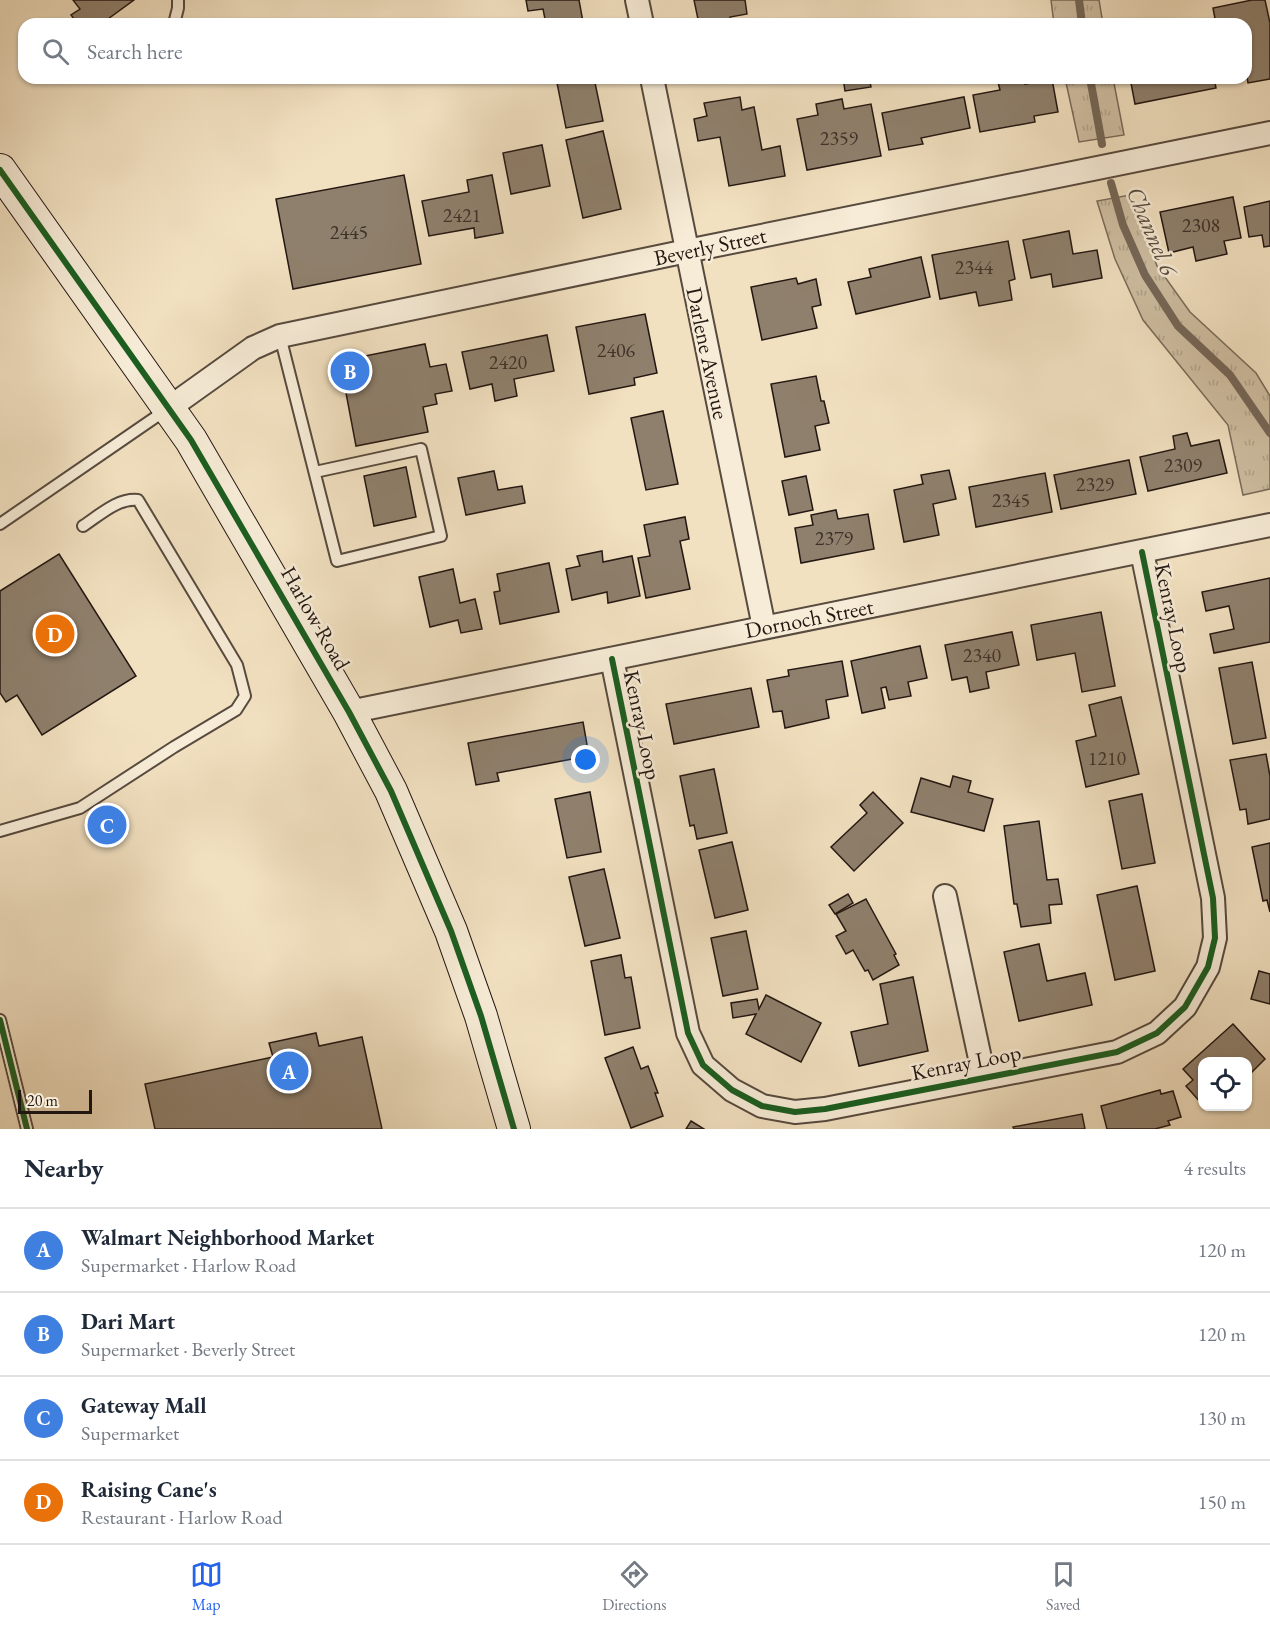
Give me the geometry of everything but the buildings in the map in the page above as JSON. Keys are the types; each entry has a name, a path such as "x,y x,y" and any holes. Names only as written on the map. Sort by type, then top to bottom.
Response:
{"main road":[{"name":"Harlow Road","path":"0,170 191,440 349,712 391,790 451,931 481,1016 514,1129"}],"street":[{"path":"637,0 641,18"},
{"name":"Darlene Avenue","path":"653,84 764,627"},
{"name":"Beverly Street","path":"169,408 253,348 280,336 1270,133"},
{"name":"Dornoch Street","path":"349,712 1270,525"},
{"name":"Kenray Loop","path":"612,659 688,1033 703,1065 732,1090 762,1106 795,1112 825,1109 1117,1052 1157,1033 1185,1007 1208,967 1215,938 1213,898 1142,552"},
{"name":"Kenray Loop","path":"945,896 984,1077"}],"lane":[{"path":"176,18 178,0"},
{"path":"280,336 337,561 441,536 422,449 315,472"},
{"path":"0,524 169,408"},
{"path":"0,831 80,808 236,710 245,696 237,665 138,500 128,499 118,503 83,526"},
{"path":"0,1020 27,1129"}],"green space":[{"path":"1051,0 1099,0 1102,18 1053,18"},
{"path":"1066,84 1114,84 1124,135 1079,142"},
{"path":"1130,195 1157,266 1190,312 1256,373 1270,396 1270,489 1243,495 1228,425 1143,320 1115,259 1097,201"}],"waterway":[{"name":"Channel 6","path":"1079,0 1081,18"},
{"name":"Channel 6","path":"1091,84 1102,144"},
{"name":"Channel 6","path":"1111,183 1123,225 1145,275 1178,326 1230,375 1270,433"}],"cycle path":[{"path":"0,170 191,440 349,712 391,791 451,931 481,1016 514,1129"},
{"path":"612,659 688,1033 703,1065 732,1090 762,1106 795,1112 825,1109 1117,1052 1157,1033 1185,1007 1208,967 1215,938 1213,898 1142,552"},
{"path":"0,1020 27,1129"}],"place":[{"name":"Dari Mart","path":"350,371"},
{"name":"Raising Cane's","path":"55,634"},
{"name":"Gateway Mall","path":"107,825"},
{"name":"Walmart Neighborhood Market","path":"289,1071"}]}
